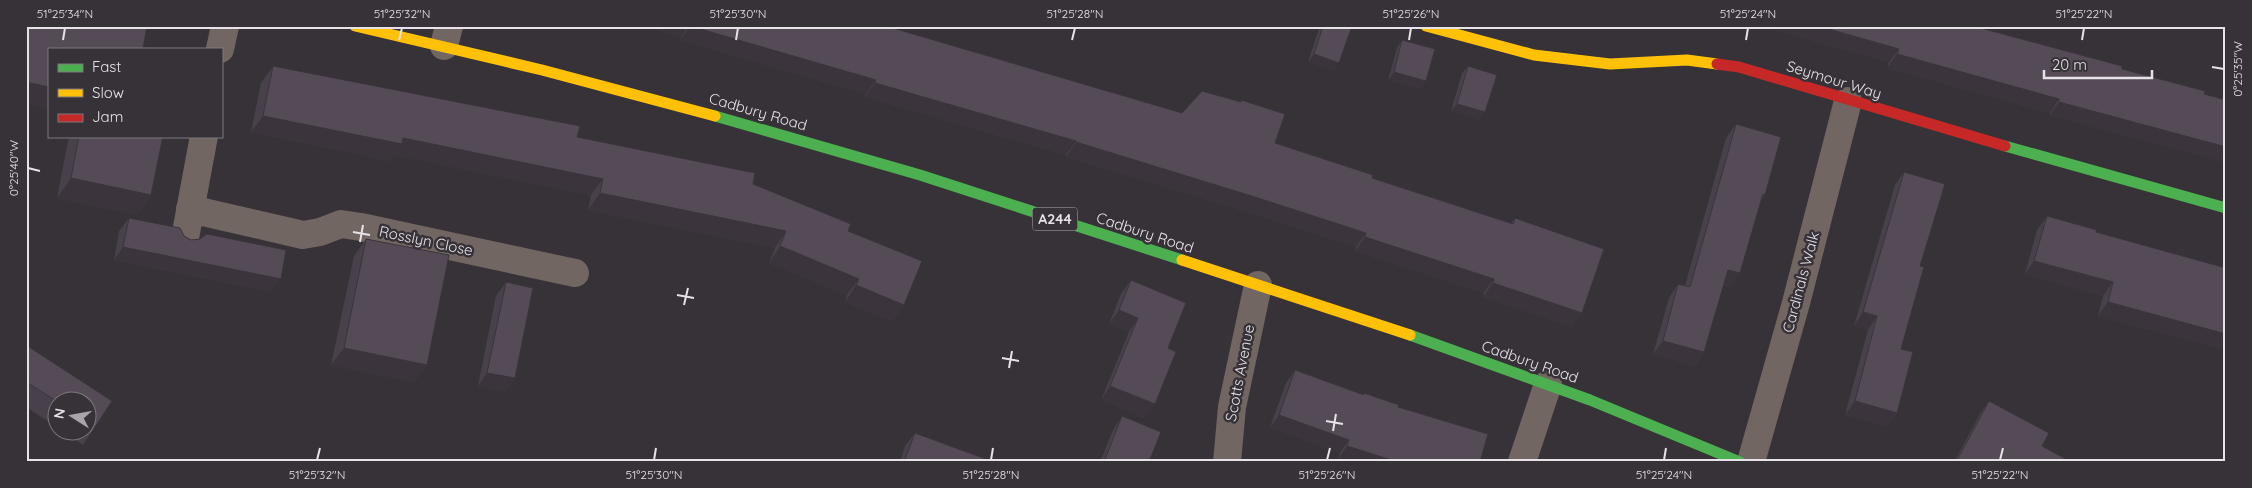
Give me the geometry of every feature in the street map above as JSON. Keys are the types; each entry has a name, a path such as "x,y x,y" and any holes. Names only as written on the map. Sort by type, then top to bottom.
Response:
{"main road":[{"name":"Cadbury Road","path":"355,26 447,36 648,97 852,154 1258,284 1548,384 1649,422 1740,462"},
{"name":"Seymour Way","path":"1426,26 1534,54 1610,64 1687,60 1739,67 1848,101 2226,208"}],"street":[{"path":"220,48 224,26"},
{"name":"Cardinals Walk","path":"1751,462 1796,303 1848,101"},
{"path":"185,238 204,138"},
{"name":"Rosslyn Close","path":"190,210 303,235 320,232 341,224 361,227 575,273"},
{"name":"Scotts Avenue","path":"1227,462 1232,408 1258,284"},
{"path":"1522,462 1548,384"}],"building":[{"path":"26,26 147,26 143,48 48,48 48,87 26,82"},
{"path":"690,26 886,26 1182,113 1202,91 1241,102 1241,100 1285,114 1275,143 1373,175 1372,178 1513,224 1515,218 1604,249 1582,313 1493,283 1494,279 1365,237 1366,233 1258,198 1076,141 875,83 876,80"},
{"path":"1323,26 1352,26 1339,63 1314,54"},
{"path":"1818,26 1973,26 2122,66 2122,69 2205,91 2204,94 2226,100 2226,147 2059,102 2059,99 1897,54 1899,49"},
{"path":"1402,40 1435,49 1426,81 1394,72"},
{"path":"273,66 580,126 577,137 755,173 753,184 851,224 848,231 922,261 904,305 856,285 859,279 780,246 786,231 600,193 603,179 403,138 402,144 263,116"},
{"path":"1468,66 1497,75 1485,112 1457,104"},
{"path":"1736,124 1781,137 1740,273 1728,270 1704,352 1663,341 1678,284 1690,287"},
{"path":"79,138 163,138 151,195 71,178"},
{"path":"1904,172 1945,184 1920,266 1924,267 1901,349 1913,352 1897,413 1855,401 1877,316 1863,312"},
{"path":"2047,216 2097,230 2096,232 2226,268 2226,334 2108,302 2113,282 2034,261"},
{"path":"129,218 180,228 184,236 191,240 200,239 207,234 286,250 281,279 123,247"},
{"path":"366,239 449,255 427,365 344,348"},
{"path":"1131,280 1186,303 1168,348 1176,352 1155,404 1110,386 1138,318 1119,310"},
{"path":"506,282 533,288 515,378 487,373"},
{"path":"26,345 95,390 48,390 48,396 26,382"},
{"path":"1295,370 1364,395 1364,393 1399,405 1398,407 1488,434 1480,462 1398,462 1347,446 1349,440 1279,415"},
{"path":"98,392 112,401 98,422"},
{"path":"1989,401 2049,433 2042,446 2071,462 1956,462"},
{"path":"1122,416 1161,432 1149,462 1104,462"},
{"path":"915,433 994,462 904,462"}],"traffic: fast":[{"path":"715,116 920,175 1182,260"},
{"path":"2005,146 2226,208"},
{"path":"1410,335 1590,400 1740,462"}],"traffic: slow":[{"path":"355,26 542,70 715,116"},
{"path":"1426,26 1534,55 1610,64 1687,60 1717,64"},
{"path":"1182,260 1410,335"}],"traffic: jam":[{"path":"1717,64 1739,67 2005,146"}]}
